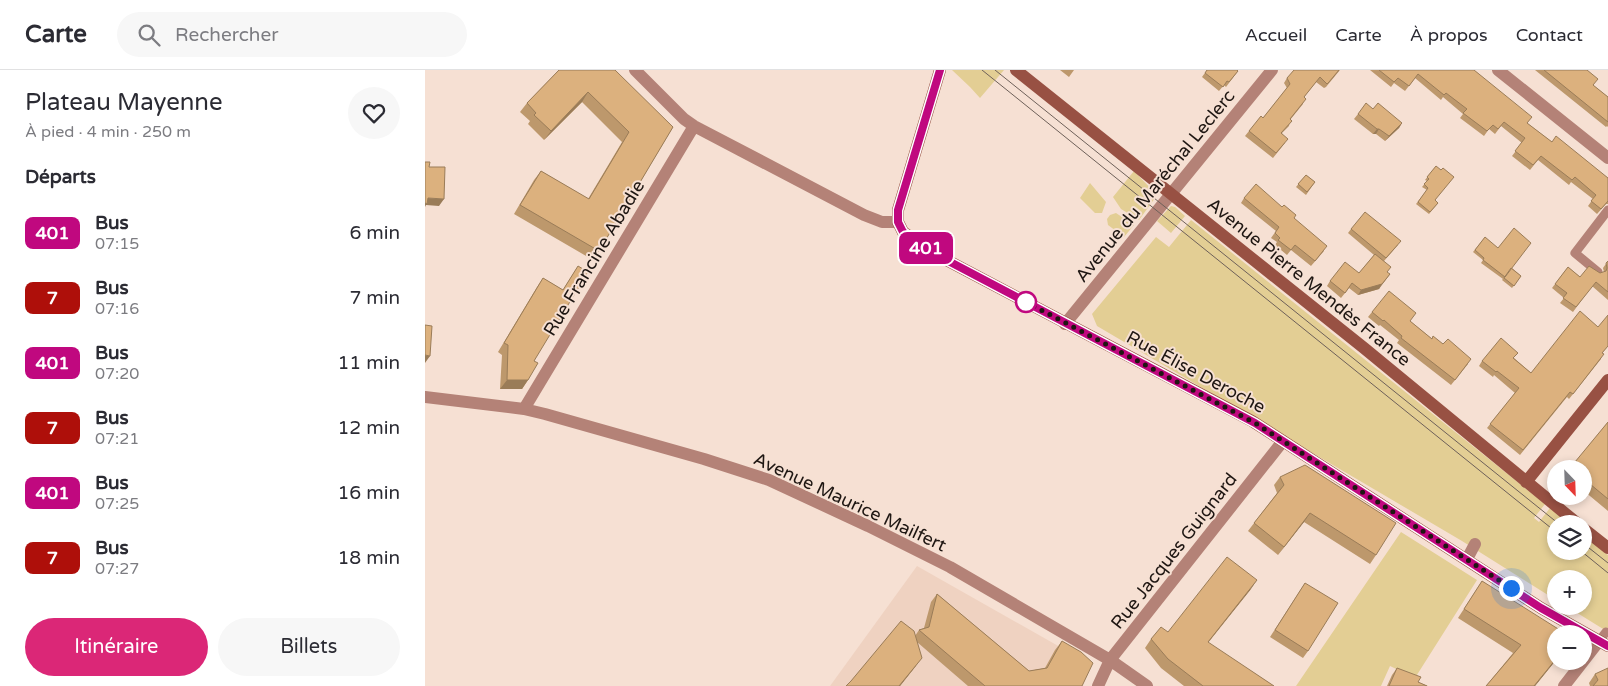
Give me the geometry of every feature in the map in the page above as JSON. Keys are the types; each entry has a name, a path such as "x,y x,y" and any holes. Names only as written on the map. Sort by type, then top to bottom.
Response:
{"main road":[{"path":"898,222 898,210 940,70"},
{"name":"Avenue Pierre Mendès France","path":"1016,70 1134,162 1567,515"},
{"name":"Rue Élise Deroche","path":"898,222 903,232 935,254 1252,422 1541,608 1604,640"},
{"path":"1526,482 1608,380"},
{"path":"1592,535 1608,548"}],"street":[{"path":"635,70 684,119 694,126 864,215 882,222 898,222"},
{"name":"Avenue du Maréchal Leclerc","path":"1065,324 1272,70"},
{"path":"1498,70 1608,158"},
{"name":"Rue Francine Abadie","path":"524,408 694,126"},
{"name":"Avenue Maurice Mailfert","path":"425,397 524,408 704,459 769,480 868,526 950,568 1111,660 1147,686"},
{"name":"Rue Jacques Guignard","path":"1098,686 1111,660 1283,441"},
{"path":"1467,559 1475,544"},
{"path":"1565,686 1604,640"}],"lane":[{"path":"1598,272 1575,253 1608,210"}],"shaded area":[{"path":"952,70 1004,70 980,98"},
{"path":"1134,171 1156,194 1139,220 1121,209 1113,197"},
{"path":"1090,183 1106,202 1102,213 1095,213 1080,198"},
{"path":"1171,206 1175,207 1185,216 1171,233 1157,221"},
{"path":"1116,213 1134,225 1124,237 1108,225 1107,219 1110,215"},
{"path":"1191,220 1545,504 1534,518 1539,522 1550,508 1558,515 1547,515 1547,560 1592,560 1592,542 1608,555 1608,632 1581,615 1592,615 1592,570 1547,570 1547,594 1462,541 1097,326 1092,314 1156,237 1169,247"},
{"path":"1401,532 1477,580 1415,678 1390,666 1381,686 1296,686"},
{"path":"917,566 1090,664 1080,686 830,686"}],"building":[{"path":"559,70 615,70 673,127 599,251 520,205 541,171 589,199 629,132 588,92 551,131 534,115 536,113 527,103"},
{"path":"1207,70 1238,71 1223,87 1205,73"},
{"path":"1294,70 1339,70 1327,84 1320,77 1304,97 1306,99 1290,119 1292,121 1281,133 1288,139 1276,153 1249,131 1261,116 1263,118 1290,84 1287,78"},
{"path":"1379,70 1474,70 1532,117 1527,123 1552,142 1556,136 1608,178 1608,201 1601,209 1591,201 1596,195 1575,177 1572,180 1541,156 1533,165 1515,151 1525,138 1504,122 1498,129 1493,125 1487,131 1463,113 1467,109 1446,93 1444,95 1418,74 1409,86 1398,78 1394,82"},
{"path":"1544,70 1587,70 1598,79 1593,85 1608,97 1608,122"},
{"path":"1366,103 1373,109 1378,103 1402,123 1389,136 1358,114"},
{"path":"425,162 430,162 429,167 445,167 444,199 428,198 427,204 425,203"},
{"path":"1436,166 1441,170 1443,168 1454,177 1435,200 1438,203 1430,212 1418,202 1428,188 1424,184 1429,179 1427,177"},
{"path":"1306,175 1315,182 1307,192 1298,184"},
{"path":"1256,184 1282,207 1284,205 1296,215 1294,218 1327,246 1315,261 1295,245 1291,250 1278,240 1280,238 1275,233 1279,227 1244,198"},
{"path":"1365,212 1401,241 1386,258 1351,229"},
{"path":"1514,228 1531,243 1505,277 1483,260 1484,258 1475,250 1485,237 1498,248"},
{"path":"1375,254 1391,267 1387,272 1390,274 1382,284 1361,290 1352,283 1345,293 1330,281 1345,262 1359,273"},
{"path":"1608,261 1608,292 1596,282 1576,307 1563,298 1567,293 1555,284 1568,267 1580,277 1589,266 1600,273 1606,271 1606,263"},
{"path":"578,266 588,272 534,361 538,363 528,380 507,380 508,345 504,343 543,278 563,290"},
{"path":"1511,268 1521,276 1514,286 1504,278"},
{"path":"1389,291 1416,313 1410,321 1432,339 1433,336 1443,344 1448,339 1471,359 1455,380 1401,338 1402,336 1372,312"},
{"path":"1580,311 1598,327 1608,315 1608,346 1573,394 1570,392 1523,450 1490,424 1519,388 1482,361 1501,338 1518,353 1513,358 1531,373"},
{"path":"425,325 432,326 430,356 425,355"},
{"path":"1608,422 1608,499 1593,486 1593,460 1577,460"},
{"path":"1305,465 1396,523 1376,555 1310,513 1284,547 1254,523 1284,485 1280,477"},
{"path":"1227,557 1257,580 1208,642 1274,686 1203,686 1168,659 1151,639 1161,627 1168,632"},
{"path":"1482,581 1552,625 1547,625 1547,670 1534,686 1486,686 1521,645 1464,609"},
{"path":"1305,583 1338,603 1308,651 1275,630"},
{"path":"937,594 1029,671 1047,668 1062,641 1081,652 1093,663 1082,686 985,686 919,630 929,627"},
{"path":"901,621 914,631 922,658 899,686 846,686 851,681"},
{"path":"1397,668 1421,677 1418,682 1427,686 1389,686"},
{"path":"1608,668 1608,686 1593,686 1598,680 1595,674"}],"tram line":[{"path":"982,70 1547,525"},
{"path":"995,70 1548,515"},
{"path":"1592,550 1608,563"},
{"path":"1592,560 1608,573"}],"bus line":[{"name":"401","path":"940,70 898,210 898,222 903,232 935,254 1255,423 1541,608 1608,646"}],"route":[{"path":"1026,302 1255,423 1511,588"}]}
